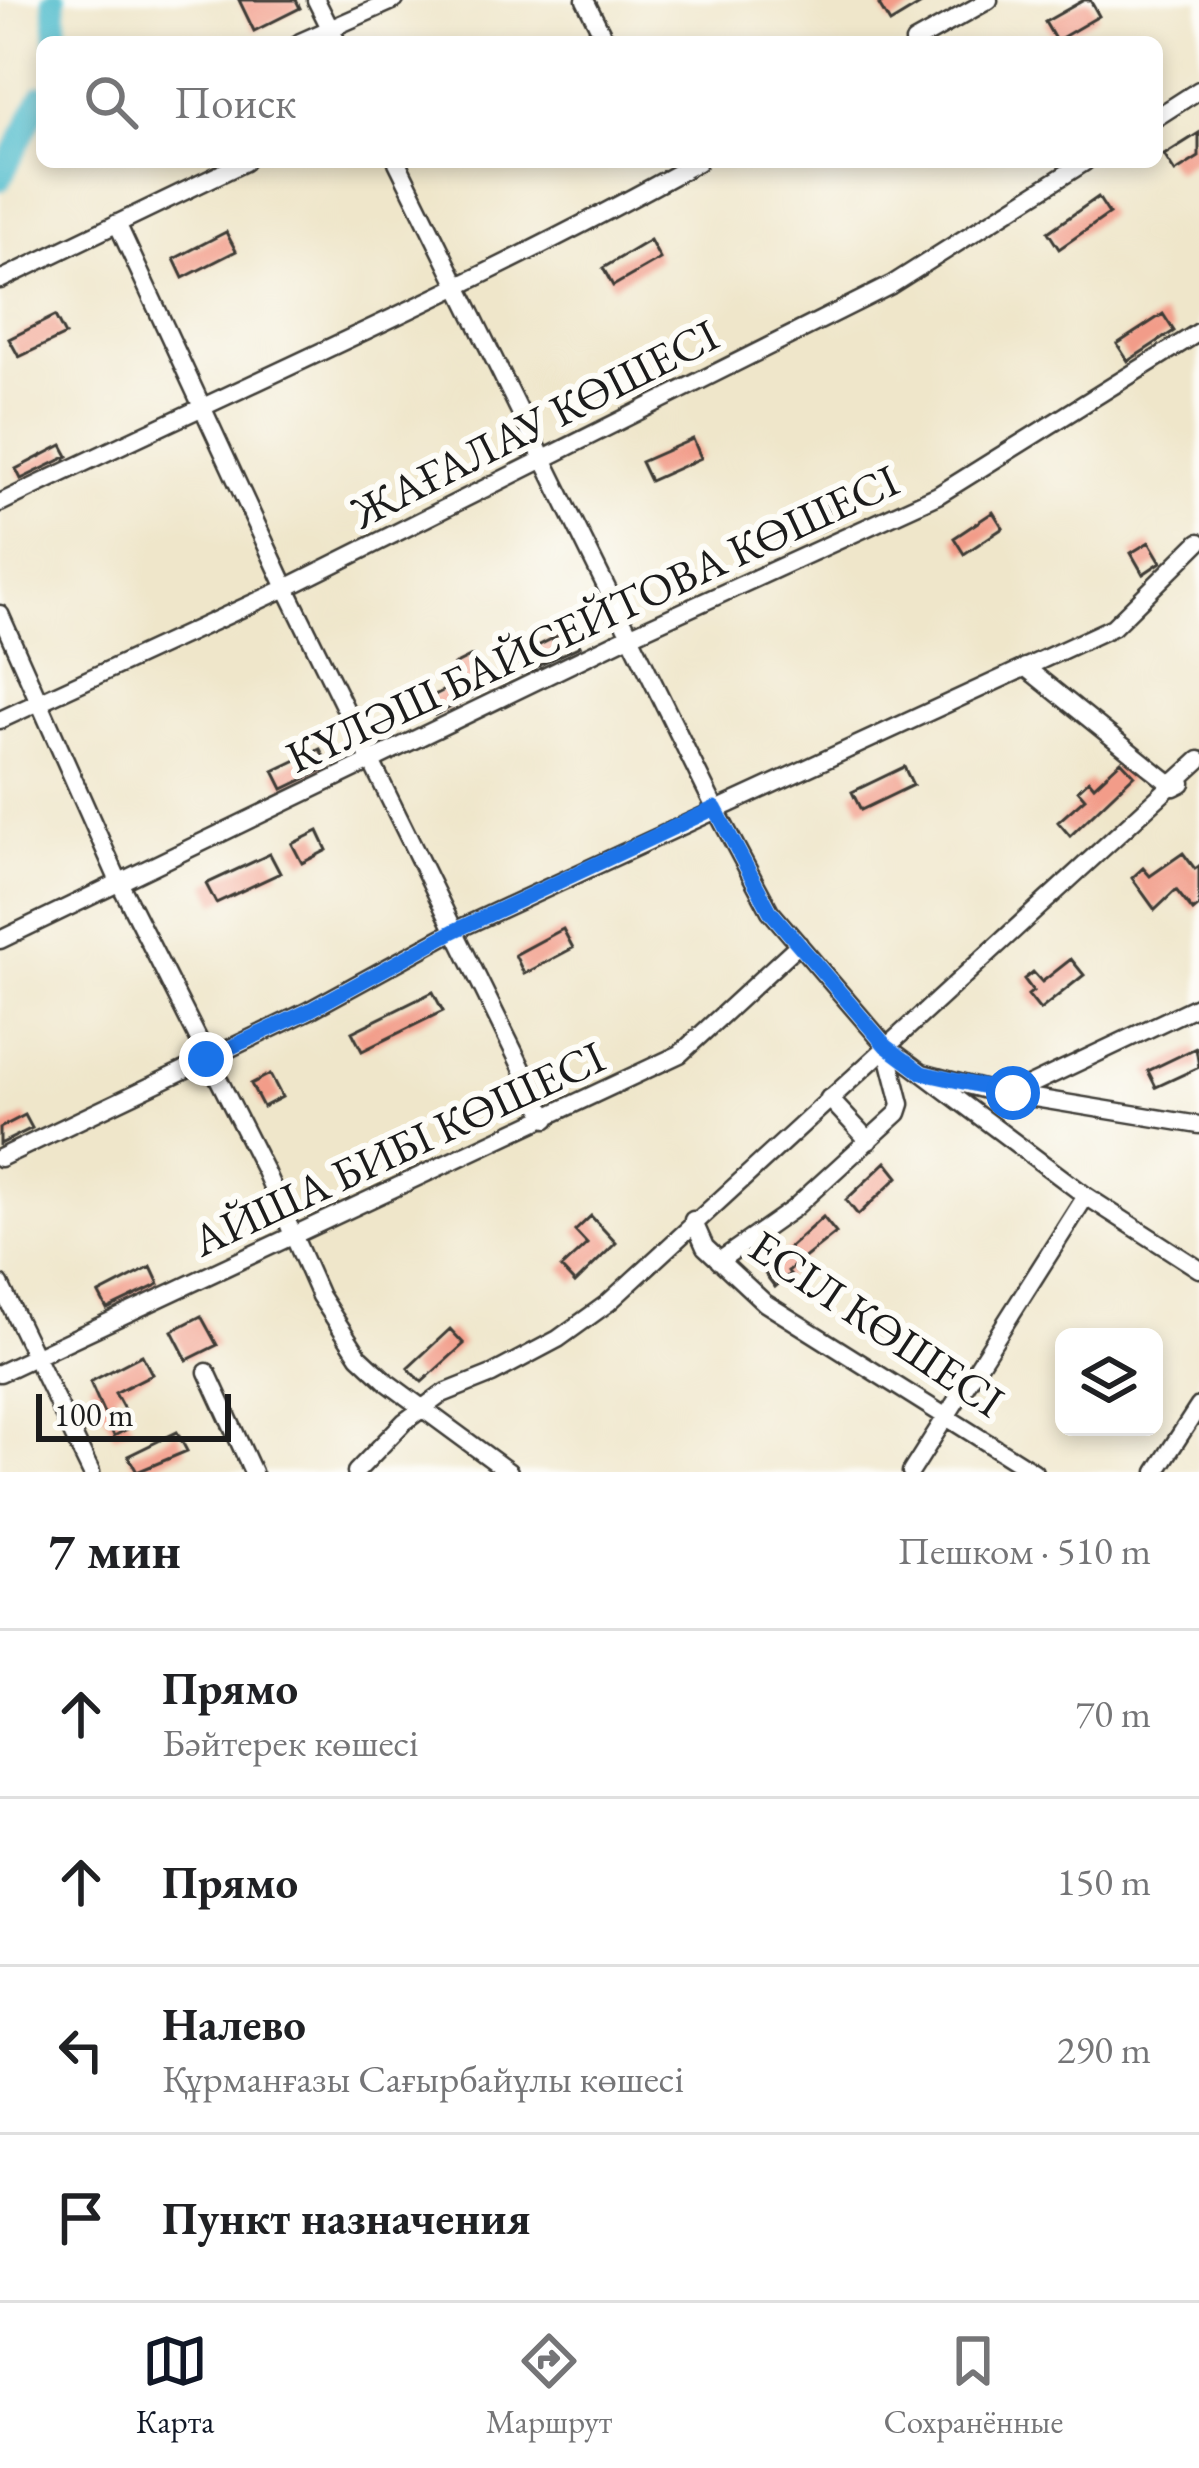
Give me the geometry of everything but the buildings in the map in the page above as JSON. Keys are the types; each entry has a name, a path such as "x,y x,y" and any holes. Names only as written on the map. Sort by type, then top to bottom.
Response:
{"street":[{"path":"316,0 333,35 395,0"},
{"path":"585,0 603,36"},
{"path":"925,36 989,0"},
{"path":"1163,113 1199,90"},
{"path":"0,280 232,168"},
{"path":"400,168 770,911 886,1046 1086,1196 1199,1269"},
{"name":"ЖАҒАЛАУ КӨШЕСІ","path":"0,720 286,588 890,285 1075,168"},
{"path":"0,503 604,216 669,169"},
{"path":"117,223 286,588 547,1119"},
{"name":"КҮЛӘШ БАЙСЕЙТОВА КӨШЕСІ","path":"0,940 629,636 938,495 1199,332"},
{"path":"0,1158 308,1011 454,931 1113,627 1199,542"},
{"path":"0,614 120,884 296,1237 320,1296 359,1356 509,1472"},
{"path":"1025,668 1174,787"},
{"path":"356,1472 442,1394 558,1339 608,1303 693,1220 1199,760"},
{"path":"1174,787 1199,775"},
{"name":"АЙША БИБІ КӨШЕСІ","path":"0,1373 680,1054 799,944"},
{"path":"1013,1093 1199,1005"},
{"path":"719,1261 778,1222 898,1113 901,1104 886,1046"},
{"path":"922,1073 1199,1125"},
{"path":"830,1097 869,1142"},
{"path":"911,1472 1086,1196"},
{"name":"ЕСІЛ КӨШЕСІ","path":"693,1220 705,1246 765,1303 1034,1472"},
{"path":"0,1284 91,1472"},
{"path":"207,1372 253,1472"},
{"path":"1156,1472 1199,1406"}],"waterway":[{"path":"54,0 57,36"},
{"path":"0,179 36,108"}],"route":[{"path":"206,1059 308,1011 454,931 715,808 770,911 886,1046 922,1073 1013,1093"}]}
